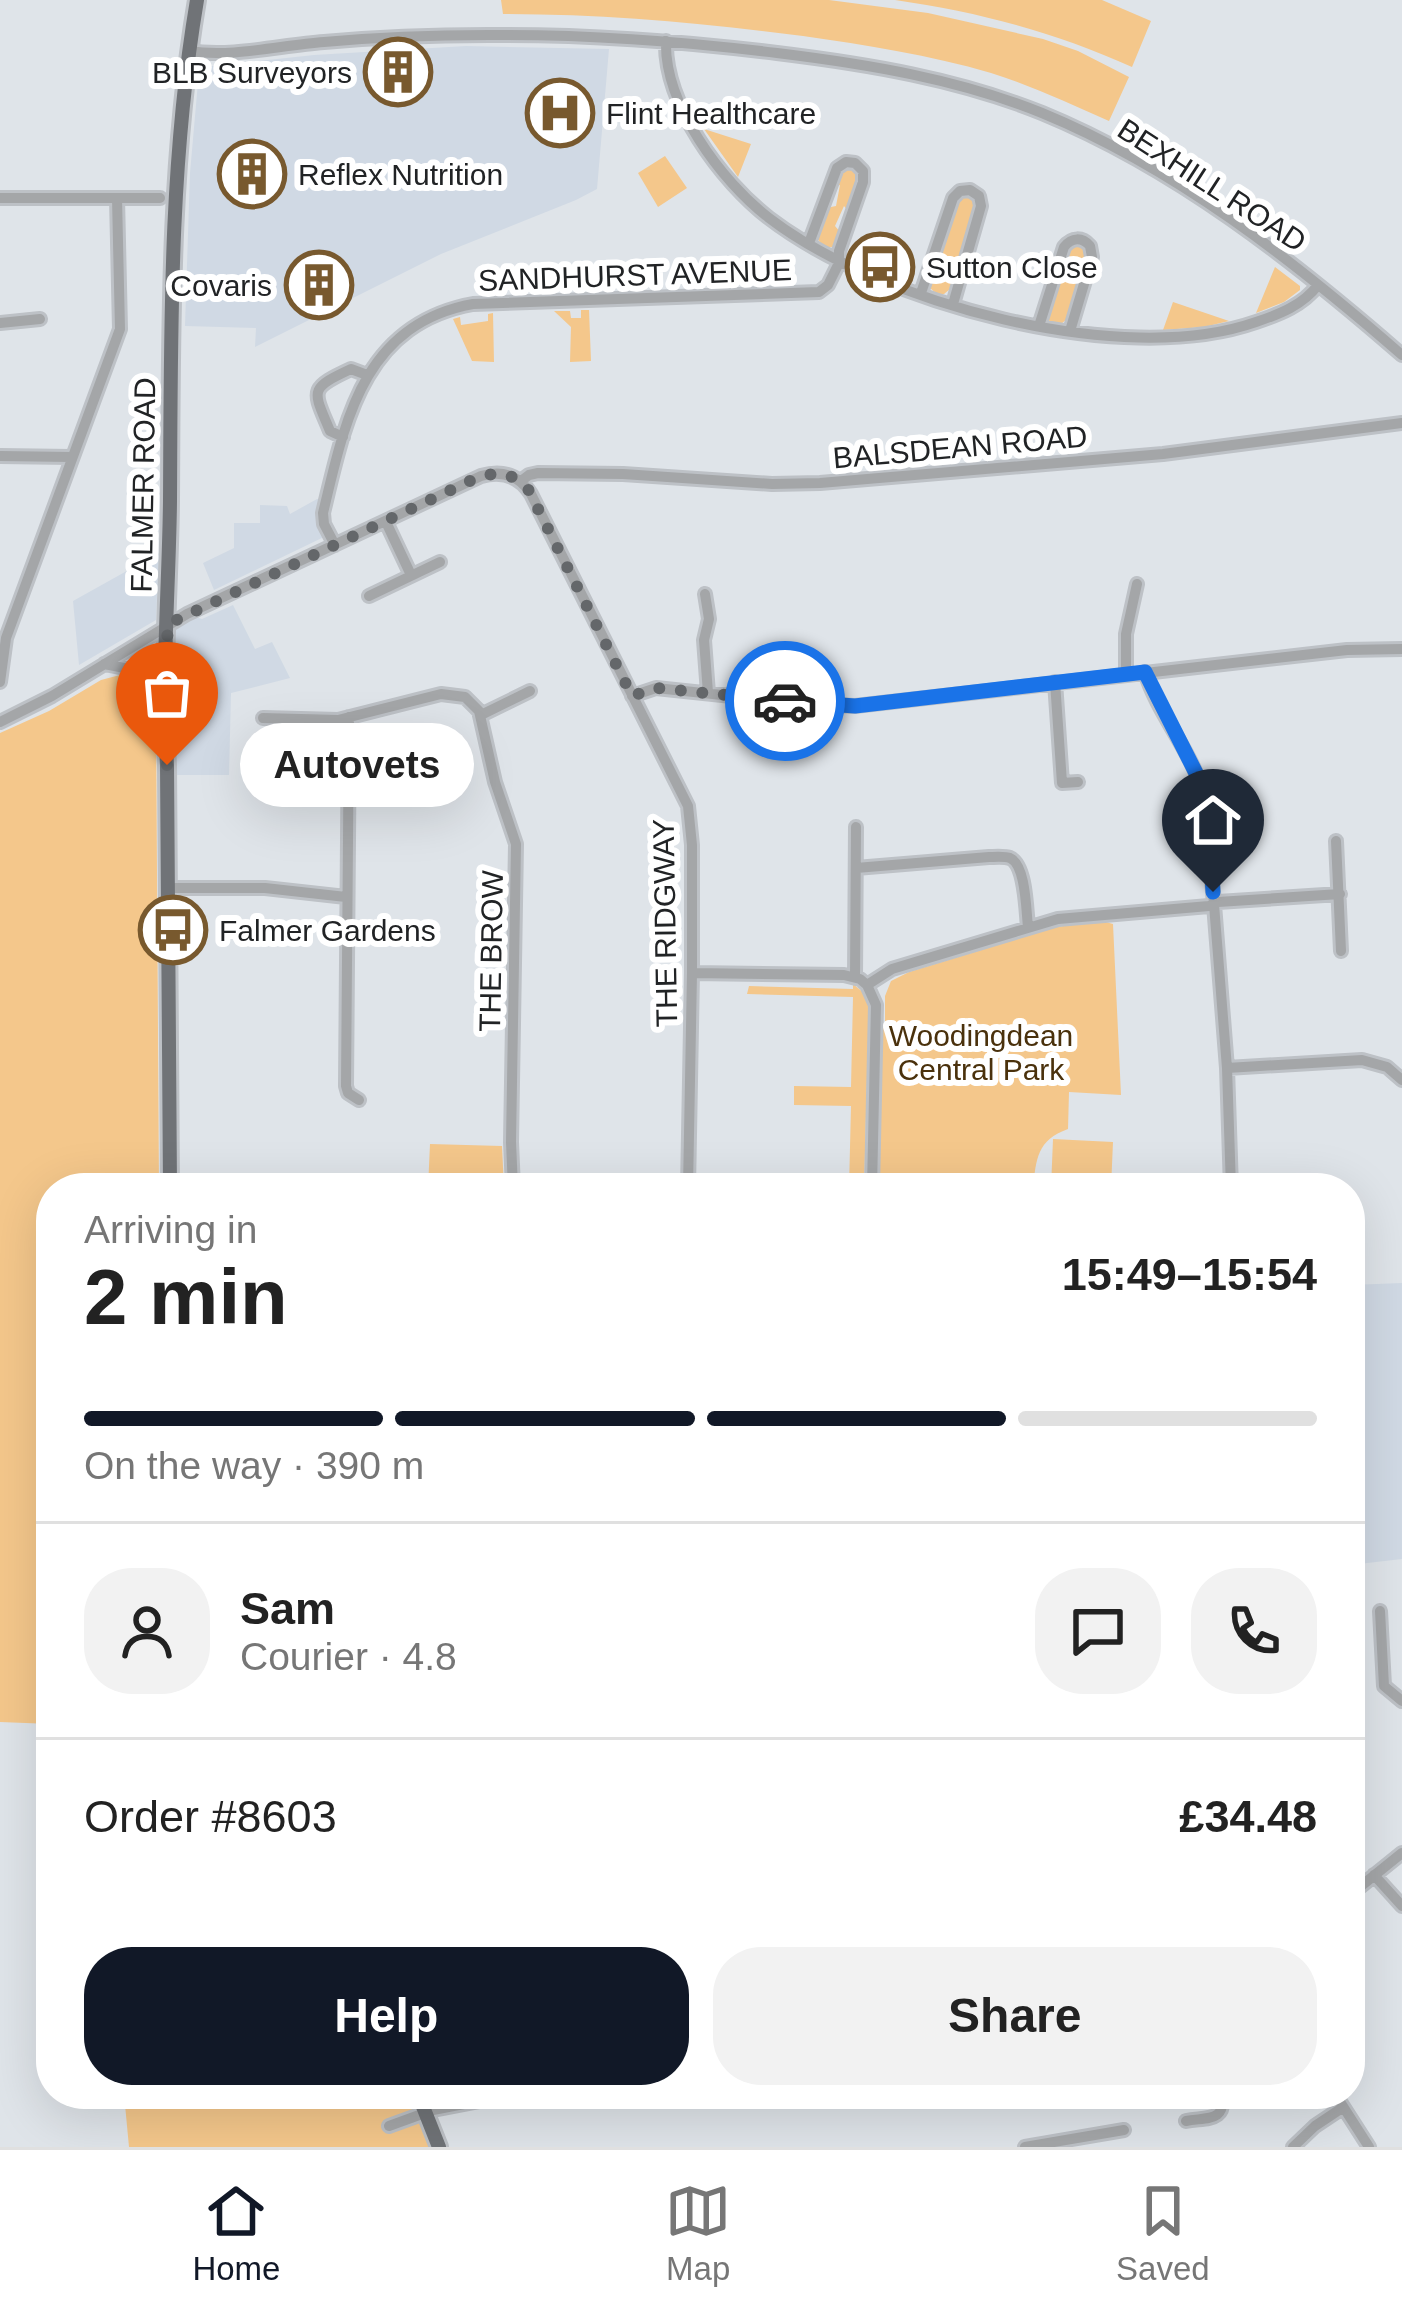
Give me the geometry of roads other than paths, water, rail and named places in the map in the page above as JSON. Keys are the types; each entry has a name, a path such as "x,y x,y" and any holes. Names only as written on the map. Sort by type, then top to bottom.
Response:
{"main road":[{"name":"FALMER ROAD","path":"170,1173 164,700 175,215 196,0"},
{"path":"424,2109 440,2147"}],"street":[{"name":"BEXHILL ROAD","path":"189,50 212,53 428,36 548,35 665,41 860,64 920,76 1010,100 1144,163 1318,285 1402,356"},
{"path":"665,41 672,84 717,165 768,217 880,278 953,304 1039,326 1159,338 1219,333 1265,319 1296,305 1318,285"},
{"path":"809,243 836,170 855,163 864,180 839,259"},
{"path":"921,293 952,200 960,191 970,190 979,196 981,206 953,304"},
{"path":"0,198 160,198"},
{"path":"0,682 6,638 120,329 117,198"},
{"path":"1039,326 1064,247 1081,239 1090,246 1092,257 1070,331"},
{"name":"SANDHURST AVENUE","path":"335,545 323,513 355,398 387,350 426,320 473,304 815,293 828,286 839,259"},
{"path":"0,323 40,320"},
{"name":"SANDHURST AVENUE","path":"343,437 330,430 317,391 322,383 350,369 367,375"},
{"name":"BALSDEAN ROAD","path":"1,720 52,696 168,624 481,476 502,473 521,482 538,473 599,473 812,483 1163,454 1402,423"},
{"path":"0,456 70,457"},
{"name":"THE RIDGWAY","path":"521,482 688,806 692,845 688,1173"},
{"path":"386,522 411,575"},
{"path":"369,596 440,562"},
{"path":"1126,674 1132,592"},
{"path":"703,602 709,619 704,640 708,693"},
{"path":"632,696 656,688 855,706 1347,650 1402,650"},
{"path":"104,664 145,674 164,700"},
{"path":"1145,672 1201,783 1208,813 1230,1173"},
{"path":"1055,682 1062,783"},
{"path":"263,718 282,725 338,720 441,694 465,697 481,715 530,691"},
{"name":"THE BROW","path":"481,715 495,782 516,844 512,1173"},
{"path":"349,717 346,1086 359,1100"},
{"path":"1045,785 1078,782"},
{"path":"331,788 366,792"},
{"path":"855,977 856,826"},
{"path":"1336,841 1341,951"},
{"path":"856,868 1006,857 1020,869 1028,927"},
{"path":"167,888 266,888 346,896"},
{"path":"868,985 892,969 1083,915 1340,894"},
{"path":"692,974 855,977 868,985 875,1005 872,1173"},
{"path":"1227,1068 1362,1060 1387,1067 1402,1080"},
{"path":"1380,1611 1382,1680 1402,1701"},
{"path":"1365,1882 1402,1853"},
{"path":"1374,1875 1402,1906"},
{"path":"389,2126 440,2109"},
{"path":"1186,2120 1216,2116 1223,2109"},
{"path":"1293,2147 1340,2109"},
{"path":"1343,2109 1369,2147"},
{"path":"1025,2147 1100,2141 1124,2130"}],"place":[{"name":"BLB Surveyors","path":"398,72"},
{"name":"Flint Healthcare","path":"560,113"},
{"name":"Reflex Nutrition","path":"252,174"},
{"name":"Sutton Close","path":"880,267"},
{"name":"Covaris","path":"319,285"},
{"name":"Autovets","path":"167,765"},
{"name":"Falmer Gardens","path":"173,930"}],"park label":[{"name":"Woodingdean Central Park","path":"981,1052"}]}
